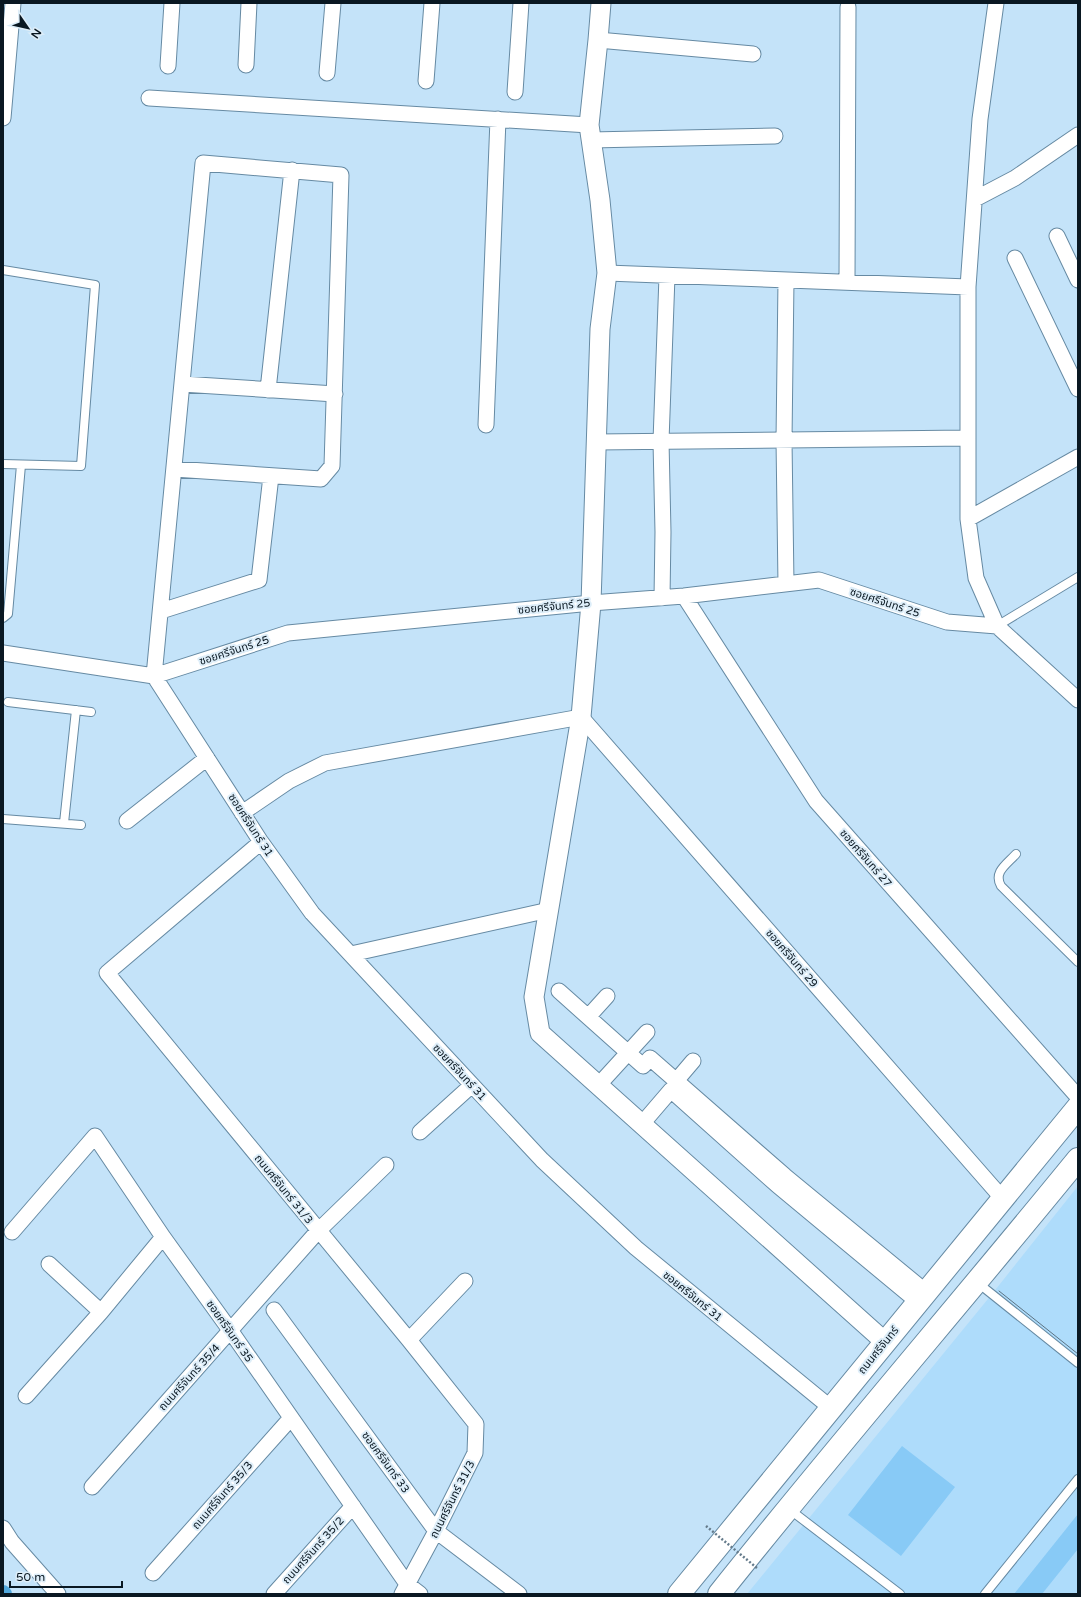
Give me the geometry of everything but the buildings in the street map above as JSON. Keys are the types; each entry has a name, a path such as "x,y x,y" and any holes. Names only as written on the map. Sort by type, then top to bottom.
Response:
{"main road":[{"name":"ถนนศรีจันทร์","path":"679,1594 1078,1107"},
{"path":"719,1594 788,1508 1078,1159"}],"street":[{"path":"3,118 13,3"},
{"path":"168,66 172,3"},
{"path":"246,66 249,3"},
{"path":"327,73 333,3"},
{"path":"426,81 432,3"},
{"path":"515,92 521,3"},
{"path":"601,3 590,132 600,200 607,273 600,329 591,602 581,717 534,997 540,1033 885,1342"},
{"path":"996,3 980,119 968,286 968,519 976,578 997,626 1078,700"},
{"path":"847,282 848,8"},
{"path":"598,40 753,54"},
{"path":"149,98 498,119 590,132 775,136"},
{"path":"486,425 498,119"},
{"path":"975,199 1015,178 1078,135"},
{"path":"154,676 202,163 341,175 332,466 321,479 174,469"},
{"path":"268,390 292,170"},
{"path":"1057,236 1078,280"},
{"path":"1015,258 1078,389"},
{"path":"607,273 968,286"},
{"path":"662,598 664,532 661,441 667,276"},
{"path":"786,280 784,440 786,584"},
{"path":"182,384 335,394"},
{"path":"596,442 968,438"},
{"path":"968,519 1078,457"},
{"path":"161,611 259,580 271,476"},
{"name":"ซอยศรีจันทร์ 25","path":"3,653 154,676 288,633 591,602 684,596 819,580 947,622 997,626"},
{"name":"ซอยศรีจันทร์ 27","path":"684,596 816,801 1078,1097"},
{"name":"ซอยศรีจันทร์ 31","path":"154,676 261,842 312,913 542,1160 636,1248 831,1408"},
{"path":"242,813 289,781 325,763 581,717"},
{"name":"ซอยศรีจันทร์ 29","path":"581,717 1003,1199"},
{"path":"127,821 207,758"},
{"name":"ถนนศรีจันทร์ 31/3","path":"261,842 107,973 409,1340 476,1424 475,1453 436,1531 404,1589"},
{"path":"351,954 549,910"},
{"path":"559,991 643,1066 650,1058 673,1085 777,1185 922,1297"},
{"path":"588,1017 606,996"},
{"path":"605,1078 647,1032"},
{"path":"647,1118 693,1061"},
{"path":"652,1073 673,1085"},
{"path":"420,1132 472,1085"},
{"name":"ซอยศรีจันทร์ 35","path":"12,1232 95,1136 163,1237 353,1506 404,1589 420,1594"},
{"name":"ถนนศรีจันทร์ 35/4","path":"92,1487 318,1231 386,1165"},
{"path":"26,1396 101,1312 163,1237"},
{"path":"49,1264 101,1312"},
{"path":"409,1340 465,1281"},
{"name":"ซอยศรีจันทร์ 33","path":"274,1310 436,1531 519,1594"},
{"name":"ถนนศรีจันทร์ 35/3","path":"153,1573 291,1418"},
{"name":"ถนนศรีจันทร์ 35/2","path":"274,1594 353,1506"},
{"path":"3,1528 12,1542 58,1594"}],"lane":[{"path":"3,270 95,285 81,466 3,464"},
{"path":"3,618 8,614 21,465"},
{"path":"997,626 1078,577"},
{"path":"1070,582 1078,588"},
{"path":"8,702 91,712"},
{"path":"64,823 76,710"},
{"path":"3,819 81,825"},
{"path":"1016,854 1002,868 998,881 1001,886 1078,962"},
{"path":"977,1282 1078,1363"},
{"path":"985,1594 1078,1479"},
{"path":"788,1508 900,1594"}],"path":[{"path":"706,1526 757,1568"}],"shaded area":[{"path":"1078,1186 1078,1594 747,1594 992,1294"}],"tram line":[{"path":"999,1291 1078,1354"}]}
